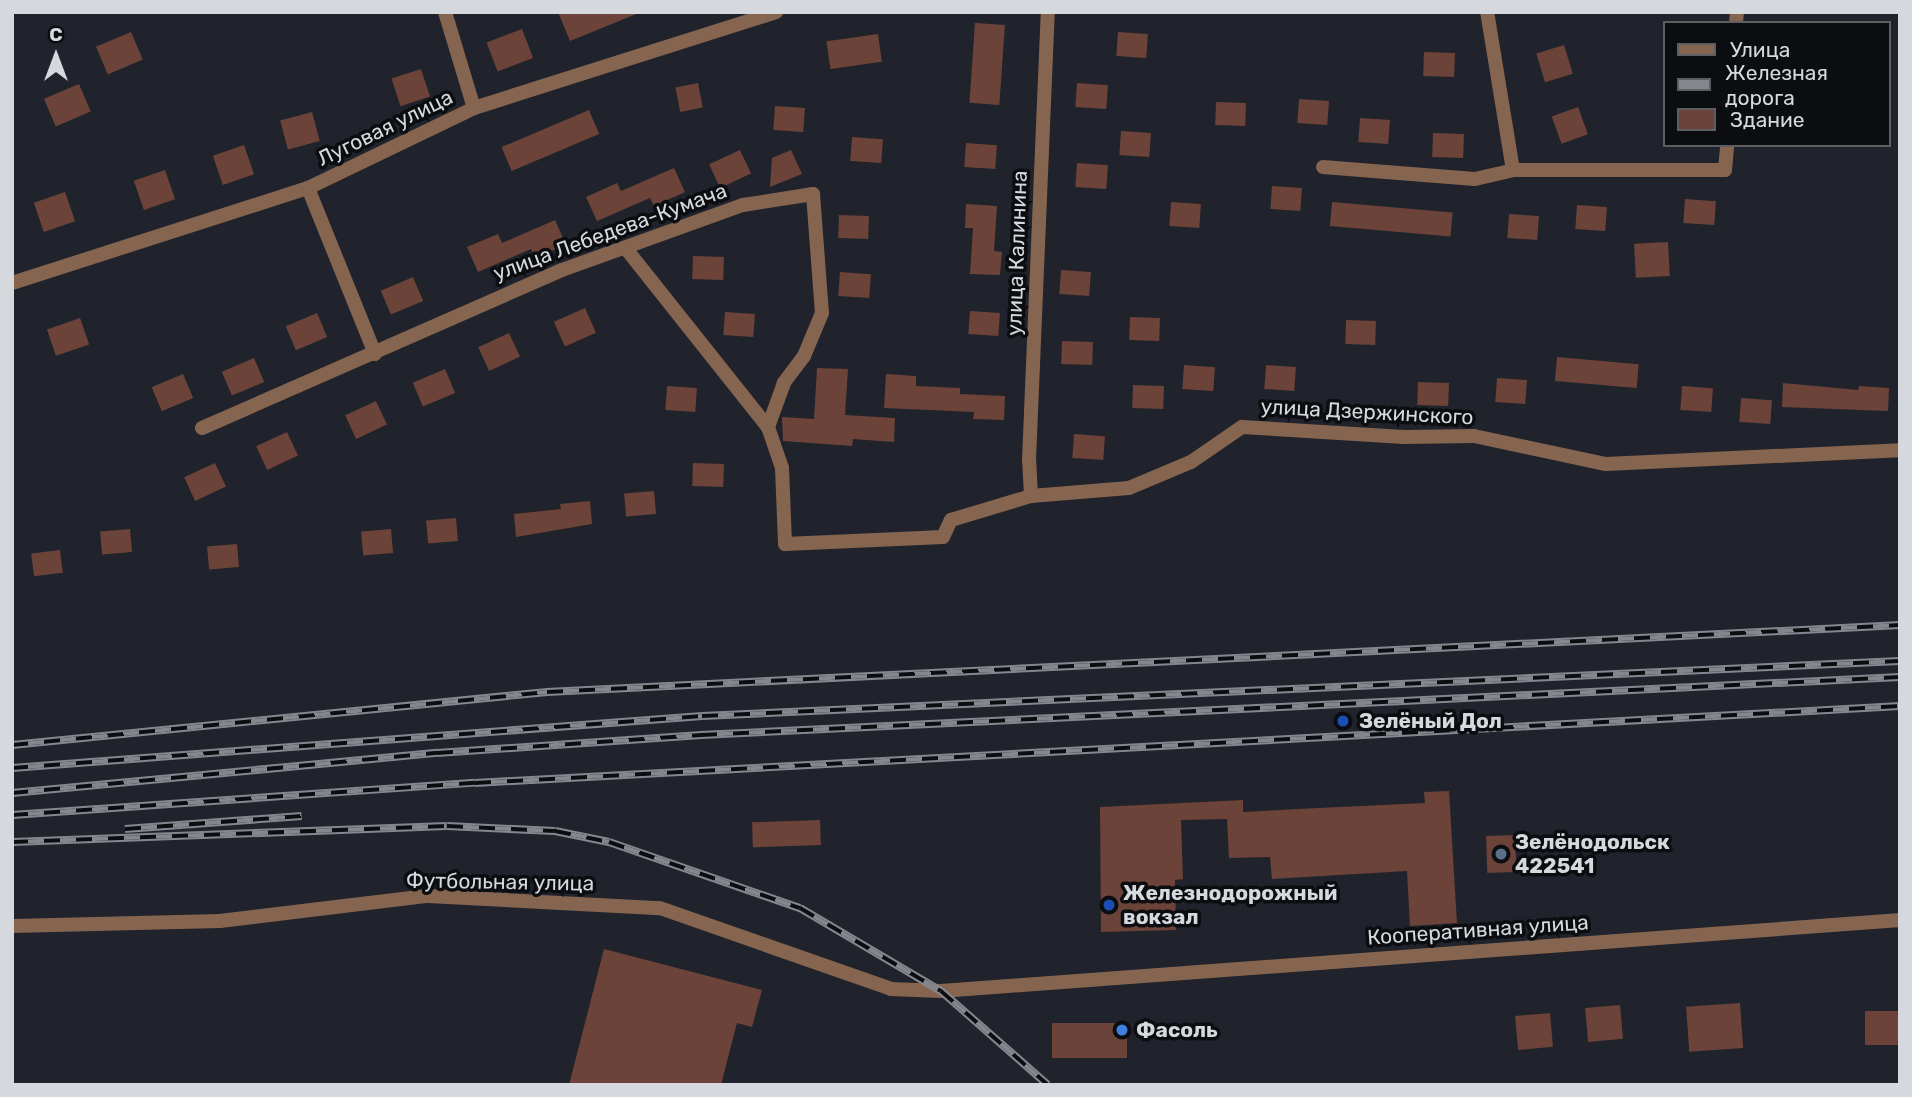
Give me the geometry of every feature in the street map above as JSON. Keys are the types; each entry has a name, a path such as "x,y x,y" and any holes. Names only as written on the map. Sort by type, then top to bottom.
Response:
{"street":[{"path":"445,12 474,108"},
{"name":"Луговая улица","path":"12,284 308,188 474,108 776,12"},
{"name":"улица Калинина","path":"1031,496 1029,460 1048,12"},
{"path":"1487,12 1513,170"},
{"path":"1323,167 1475,179 1513,170 1725,170 1727,147"},
{"path":"308,188 375,354"},
{"name":"улица Лебедева-Кумача","path":"202,428 375,354 470,307 562,270 627,250 686,223 743,205 813,194 822,313 804,356 784,383 768,427"},
{"name":"улица Дзержинского","path":"627,250 768,427 782,468 785,544 943,537 951,520 1031,496 1129,488 1191,462 1242,428 1404,438 1474,436 1606,464 1900,450"},
{"name":"Футбольная улица","path":"12,926 220,921 428,897 660,908 891,989"},
{"name":"Кооперативная улица","path":"891,989 941,991 1900,920"}],"building":[{"path":"558,12 639,12 639,13 570,41"},
{"path":"975,23 1005,25 999,105 969,103"},
{"path":"522,29 533,58 498,72 487,43"},
{"path":"131,32 143,60 108,74 96,47"},
{"path":"1118,32 1148,34 1146,58 1116,56"},
{"path":"878,34 882,62 830,69 827,41"},
{"path":"1564,45 1573,74 1545,82 1536,53"},
{"path":"1424,52 1455,53 1454,77 1423,76"},
{"path":"421,69 430,97 400,106 392,79"},
{"path":"698,83 703,108 680,112 675,87"},
{"path":"1077,83 1108,85 1106,109 1075,107"},
{"path":"79,84 91,112 56,126 44,99"},
{"path":"1299,99 1329,101 1327,125 1297,123"},
{"path":"1216,102 1246,103 1245,126 1215,125"},
{"path":"775,106 805,108 803,132 773,130"},
{"path":"1578,107 1588,134 1562,144 1552,117"},
{"path":"589,110 599,134 512,171 502,147"},
{"path":"312,112 320,141 288,150 280,121"},
{"path":"1360,118 1390,120 1388,144 1358,142"},
{"path":"1121,131 1151,133 1149,157 1119,155"},
{"path":"1433,133 1464,134 1463,158 1432,157"},
{"path":"852,137 883,139 881,163 850,161"},
{"path":"966,143 997,145 995,169 964,167"},
{"path":"244,145 254,174 223,185 213,156"},
{"path":"740,150 751,174 720,188 709,164"},
{"path":"791,150 802,174 770,187 772,158"},
{"path":"1077,163 1108,165 1106,189 1075,187"},
{"path":"674,168 685,192 654,206 650,198 597,221 586,197 617,183 621,191"},
{"path":"165,170 175,199 144,210 134,181"},
{"path":"1272,186 1302,188 1300,211 1270,209"},
{"path":"65,192 75,221 44,232 34,203"},
{"path":"1685,199 1716,201 1714,225 1683,223"},
{"path":"1171,202 1201,204 1199,228 1169,226"},
{"path":"1332,202 1453,213 1450,236 1330,226"},
{"path":"966,204 997,206 994,251 1002,252 1000,275 970,274 973,228 965,228"},
{"path":"1577,205 1607,207 1605,231 1575,229"},
{"path":"1509,214 1539,216 1537,240 1507,238"},
{"path":"839,215 869,216 868,239 838,238"},
{"path":"555,220 566,245 535,258 531,249 478,272 467,247 498,234 502,243"},
{"path":"1668,242 1670,276 1636,278 1634,244"},
{"path":"693,256 724,257 723,280 692,279"},
{"path":"1061,270 1091,272 1089,296 1059,294"},
{"path":"840,272 871,274 869,298 838,296"},
{"path":"413,277 423,301 391,315 381,291"},
{"path":"585,308 596,333 565,346 554,322"},
{"path":"970,311 1000,313 998,336 968,334"},
{"path":"725,312 755,314 753,337 723,335"},
{"path":"317,313 327,337 296,350 286,326"},
{"path":"1130,317 1160,318 1159,341 1129,340"},
{"path":"80,318 89,344 56,356 47,329"},
{"path":"1346,320 1376,321 1375,345 1345,344"},
{"path":"509,333 520,357 489,371 478,347"},
{"path":"1062,341 1093,342 1092,365 1061,364"},
{"path":"1557,357 1639,364 1637,388 1555,381"},
{"path":"254,358 264,382 232,396 222,372"},
{"path":"1184,365 1215,367 1213,391 1182,389"},
{"path":"1266,365 1296,367 1294,391 1264,389"},
{"path":"817,368 848,369 845,415 895,418 894,442 853,439 852,446 783,441 782,417 814,419"},
{"path":"445,369 455,393 423,407 413,383"},
{"path":"183,374 193,398 162,411 152,387"},
{"path":"886,374 916,376 916,386 960,388 960,394 1005,396 1004,420 973,419 974,412 884,408"},
{"path":"1497,378 1527,380 1525,404 1495,402"},
{"path":"1418,382 1449,383 1448,406 1417,405"},
{"path":"1783,383 1858,390 1859,386 1889,388 1888,411 1782,407"},
{"path":"1133,385 1164,386 1163,409 1132,408"},
{"path":"667,386 697,388 695,412 665,410"},
{"path":"1682,386 1713,388 1711,412 1680,410"},
{"path":"1741,398 1772,400 1770,424 1739,422"},
{"path":"376,401 387,425 356,439 345,415"},
{"path":"287,432 298,456 267,470 256,446"},
{"path":"1074,434 1105,436 1103,460 1072,458"},
{"path":"215,463 226,487 195,501 184,477"},
{"path":"693,463 724,464 723,487 692,486"},
{"path":"654,491 656,514 626,517 624,494"},
{"path":"590,501 592,524 516,537 514,514 561,509 560,504"},
{"path":"456,518 458,541 428,544 426,521"},
{"path":"130,529 132,552 102,555 100,532"},
{"path":"391,529 393,553 363,556 361,532"},
{"path":"237,544 239,567 209,570 207,547"},
{"path":"60,550 63,573 34,576 31,554"},
{"path":"1449,791 1457,923 1410,926 1407,871 1272,879 1270,857 1229,858 1227,819 1181,820 1183,879 1175,880 1176,930 1101,932 1100,807 1243,800 1243,812 1425,803 1424,792"},
{"path":"820,820 821,845 753,847 752,822"},
{"path":"1515,835 1516,872 1487,873 1486,836"},
{"path":"604,949 762,990 752,1027 737,1023 721,1085 569,1085"},
{"path":"1740,1003 1743,1048 1689,1052 1686,1007"},
{"path":"1620,1005 1623,1039 1588,1042 1585,1008"},
{"path":"1865,1011 1900,1011 1900,1045 1865,1045"},
{"path":"1550,1013 1553,1047 1518,1050 1515,1016"},
{"path":"1052,1023 1127,1023 1127,1058 1052,1058"}],"railway":[{"path":"12,745 547,692 1900,625"},
{"path":"12,768 702,716 1900,661"},
{"path":"12,793 437,753 701,735 1900,677"},
{"path":"12,815 475,783 1900,706"},
{"path":"125,829 302,816"},
{"path":"12,842 447,826 555,831 609,842 800,908 941,991 1048,1085"}],"place":[{"name":"Зелёный Дол","path":"1343,721"},
{"name":"Зелёнодольск 422541","path":"1501,854"},
{"name":"Железнодорожный вокзал","path":"1109,905"},
{"name":"Фасоль","path":"1122,1030"}]}
